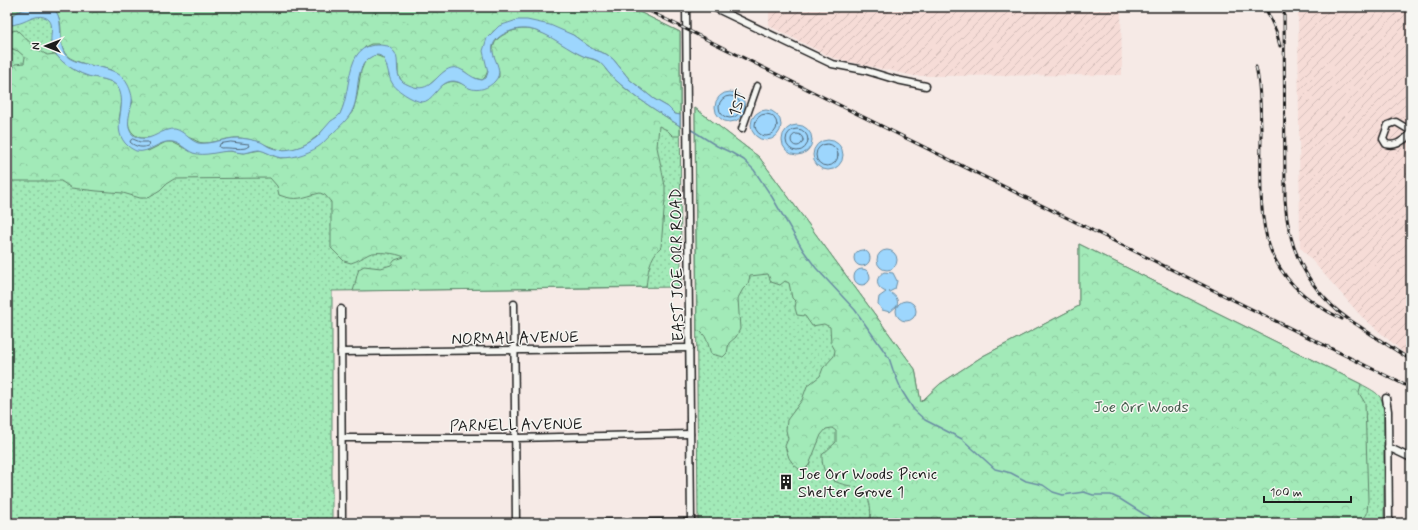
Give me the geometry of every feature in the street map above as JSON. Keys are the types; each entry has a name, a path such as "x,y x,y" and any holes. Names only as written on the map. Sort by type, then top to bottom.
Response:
{"street":[{"name":"EAST JOE ORR ROAD","path":"686,7 691,523"},
{"path":"713,7 832,64 864,70 897,80 926,86"},
{"name":"1ST","path":"742,129 757,86"},
{"path":"1396,122 1411,132 1399,144 1391,146 1386,144 1383,139 1388,125 1396,122"},
{"path":"514,304 516,523"},
{"path":"340,309 342,523"},
{"name":"NORMAL AVENUE","path":"341,352 690,348"},
{"path":"1386,398 1388,411 1389,523"},
{"name":"PARNELL AVENUE","path":"342,438 516,438 690,434"},
{"path":"1388,447 1411,458"},
{"path":"595,523 691,523"}],"shaded area":[{"path":"769,7 1121,7 1122,75 914,76 833,58 769,26"},
{"path":"1298,7 1411,7 1411,359 1361,316 1300,247"}],"green space":[{"path":"7,7 629,7 680,32 681,287 332,291 332,523 7,523"},
{"path":"49,7 629,7 680,32 680,115 675,114 668,107 654,99 630,80 613,59 606,54 594,50 573,35 517,20 487,38 488,67 485,77 482,80 471,77 464,71 445,71 427,87 420,89 412,87 402,82 398,74 398,65 379,44 371,44 365,47 340,115 313,140 296,148 281,150 256,141 240,138 231,138 204,143 186,137 141,138 129,128 128,118 133,101 111,70 80,62 70,58 65,53 62,47 61,25 59,18"},
{"path":"527,29 545,34 603,65 607,71 627,90 680,126 680,136 673,136 667,130 659,126 657,147 665,186 661,247 654,256 648,271 646,287 353,291 359,269 364,266 381,268 391,265 395,260 404,257 392,254 372,253 351,263 344,261 331,248 331,202 325,195 320,193 300,198 285,197 279,195 277,186 270,178 174,179 147,198 140,198 123,193 71,188 61,181 10,181 7,168 7,81 15,64 24,63 25,57 18,51 7,47 7,32 17,30 37,49 47,55 55,54 65,64 73,69 86,75 106,80 119,87 122,95 122,103 119,120 148,151 166,142 172,142 194,153 230,151 243,153 261,150 280,158 291,157 309,151 344,122 353,111 361,71 365,61 373,55 383,58 388,65 389,76 426,101 446,83 456,82 470,88 499,77 493,49 496,41 505,34 517,30"},
{"name":"Joe Orr Woods","path":"695,108 759,157 915,369 921,402 940,384 983,356 1079,306 1079,244 1361,384 1377,394 1382,401 1384,411 1384,523 698,523"},
{"name":"Joe Orr Woods","path":"695,108 759,157 915,369 921,402 940,384 983,356 1079,306 1079,244 1361,384 1359,393 1365,403 1368,500 1367,514 1363,523 869,523 871,513 870,503 865,494 856,487 840,483 830,478 823,467 822,455 836,442 836,431 832,428 826,429 821,435 809,465 805,469 799,469 794,465 789,458 785,446 788,439 786,430 787,420 802,400 807,386 820,376 823,368 834,356 835,350 831,343 830,327 824,324 812,326 805,316 797,315 795,308 796,302 792,298 789,283 785,281 780,285 771,282 768,274 750,276 748,284 738,298 740,329 736,337 729,343 727,353 723,357 711,354 705,337 697,330"}],"water":[{"path":"49,7 55,10 60,23 64,53 69,58 84,64 101,67 117,73 123,78 129,87 132,98 128,123 129,128 134,136 140,138 149,138 166,130 175,129 198,143 240,138 261,142 269,147 277,149 283,150 295,148 312,141 331,121 340,114 344,103 352,66 356,56 363,49 373,45 388,46 396,56 400,79 404,83 414,87 425,87 446,70 451,68 459,68 473,77 482,80 486,78 488,72 483,51 487,38 499,26 517,20 527,20 550,25 573,35 594,50 606,54 613,59 630,80 654,99 668,107 675,114 680,115 680,126 632,93 614,78 598,61 583,56 534,30 524,29 513,30 502,35 495,41 493,52 499,70 495,81 490,86 476,90 451,81 441,86 429,99 422,102 409,97 396,88 391,81 386,63 380,56 376,55 371,57 362,67 358,81 355,103 349,116 320,146 303,154 282,158 259,150 245,153 226,151 198,154 190,152 176,143 168,142 146,150 136,151 128,146 120,133 121,99 118,87 115,84 81,73 61,60 55,53 52,45 52,28 48,19 41,16 13,25 7,25 7,16 24,9"},
{"path":"730,92 741,96 745,107 741,118 730,122 719,118 715,107 719,96"},
{"path":"766,110 777,114 781,125 777,136 766,140 755,136 751,125 755,114"},
{"path":"797,125 808,129 812,140 808,151 797,155 786,151 782,140 786,129"},
{"path":"828,140 839,144 843,155 839,166 828,170 817,166 813,155 817,144"},
{"path":"859,250 865,250 870,255 868,264 865,266 859,266 854,261 854,255"},
{"path":"887,250 894,253 897,260 894,267 887,270 880,267 877,260 880,253"},
{"path":"859,269 865,269 870,274 868,283 865,285 859,285 854,280 854,274"},
{"path":"884,272 893,273 897,281 895,289 889,292 896,298 897,306 890,312 882,310 878,304 879,297 886,292 878,285 879,277"},
{"path":"906,301 913,304 916,311 913,318 906,321 899,318 896,311 899,304"}],"waterway":[{"path":"690,129 717,146 744,160 754,170 772,197 803,250 816,268 855,310 889,358 902,391 914,410 925,420 962,439 995,469 1011,473 1026,481 1043,485 1053,492 1063,495 1084,492 1093,495 1111,495 1158,523"}],"railway":[{"path":"641,7 1411,388"},
{"path":"1265,7 1276,31 1280,46"},
{"path":"1284,7 1285,199 1286,216 1294,247 1307,275 1316,288 1339,312 1411,360"},
{"path":"1256,67 1260,97 1261,189 1267,240 1276,262 1291,283 1312,301 1342,319"}],"place":[{"name":"Joe Orr Woods Picnic Shelter Grove 1","path":"786,482"}]}
